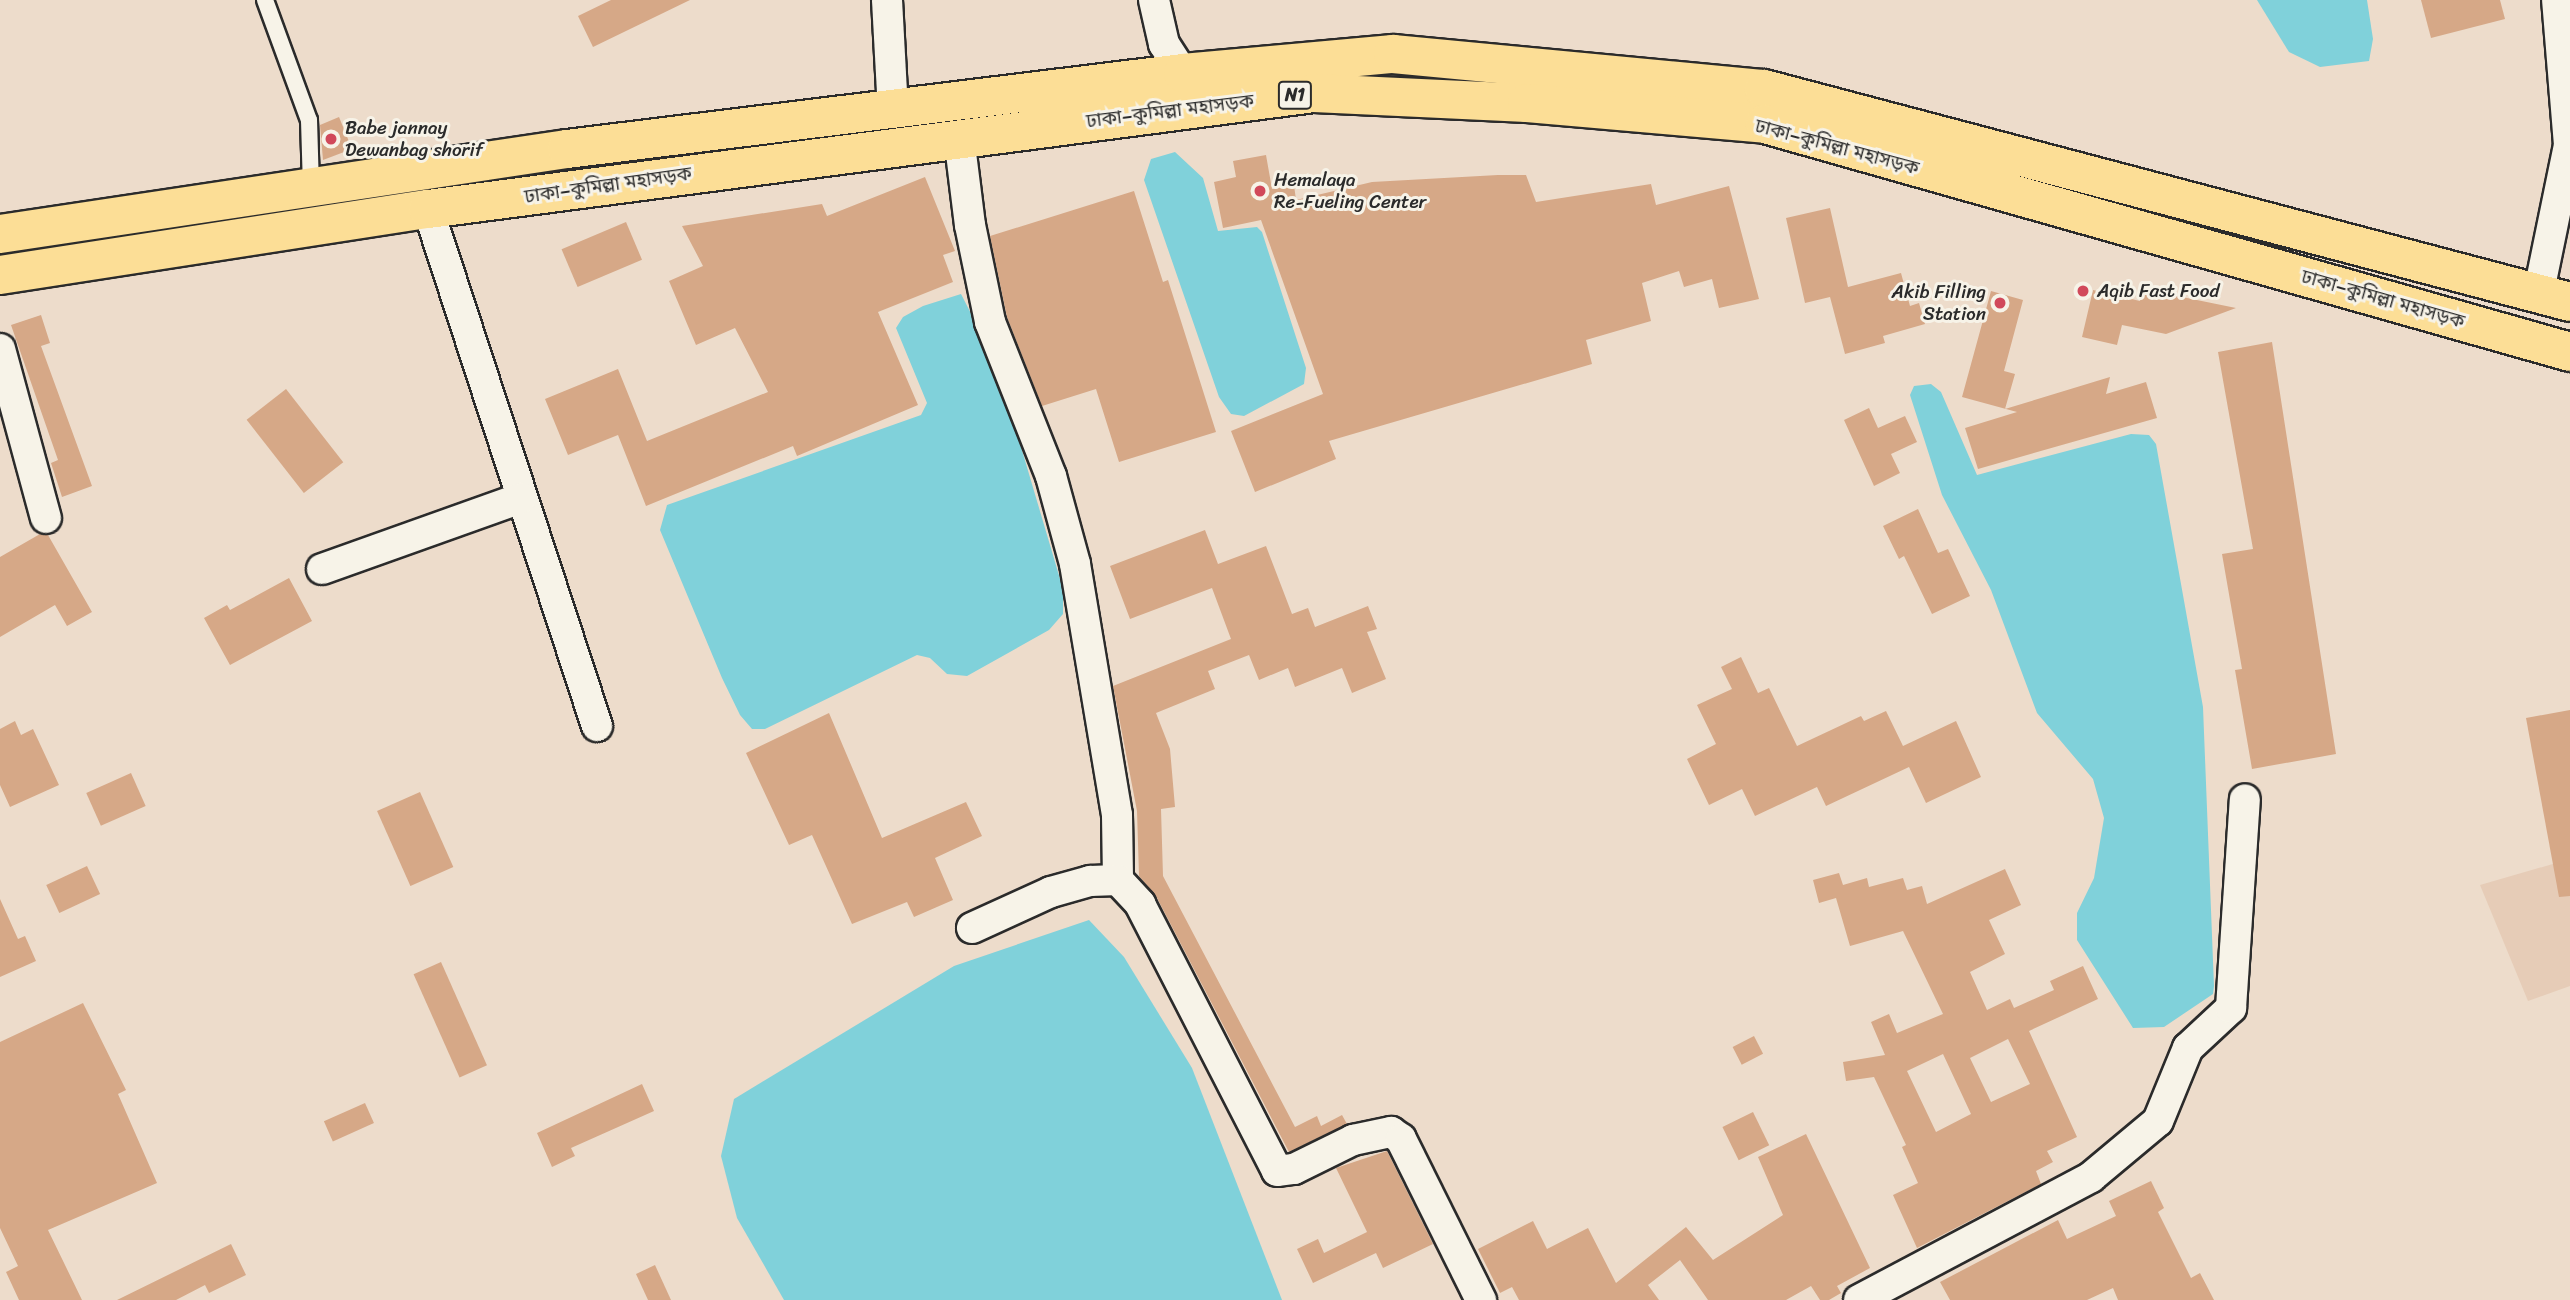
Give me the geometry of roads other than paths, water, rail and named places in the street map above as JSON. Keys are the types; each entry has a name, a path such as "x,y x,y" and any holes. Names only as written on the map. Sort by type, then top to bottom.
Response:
{"highway":[{"name":"ঢাকা–কুমিল্লা মহাসড়ক","path":"0,234 567,149 1183,73 1393,54 1765,89 2554,299"},
{"name":"ঢাকা–কুমিল্লা মহাসড়ক","path":"0,275 428,209 959,137 1314,93 1527,103 1765,124 2570,352"}],"street":[{"path":"887,0 893,110"},
{"path":"1154,0 1164,44 1183,73"},
{"path":"2554,299 2569,145 2557,0"},
{"path":"959,137 970,225 990,322 1051,475 1075,564 1116,815 1118,880 1140,904 1277,1171 1294,1170 1363,1136 1391,1132 1401,1139 1481,1300"},
{"path":"428,209 520,498 597,726"},
{"path":"0,349 46,518"},
{"path":"322,569 520,498"},
{"path":"1859,1300 2091,1177 2158,1121 2188,1048 2231,1008 2245,799"},
{"path":"972,928 1051,892 1090,881 1118,880"}],"lane":[{"path":"265,0 309,120 311,189"}],"water":[{"path":"2257,0 2367,0 2373,39 2369,61 2320,67 2289,52"},
{"path":"1175,152 1203,178 1218,231 1257,227 1262,232 1306,368 1304,384 1244,416 1231,414 1219,397 1144,180 1151,159"},
{"path":"961,294 981,333 1016,430 1063,589 1063,614 1049,630 967,676 947,674 930,658 917,655 765,729 752,729 740,715 722,678 660,530 667,505 921,415 927,403 896,328 903,317 923,306"},
{"path":"1931,384 1941,392 1977,475 2131,434 2149,435 2156,444 2203,707 2214,986 2213,994 2164,1027 2133,1028 2077,940 2077,913 2094,878 2104,818 2093,779 2037,713 1991,590 1942,495 1910,395 1914,386"},
{"path":"1089,920 1124,957 1192,1068 1282,1300 784,1300 737,1218 721,1156 734,1099 954,966"}],"place":[{"name":"Babe jannay Dewanbag shorif","path":"331,139"},
{"name":"Hemalaya Re-Fueling Center","path":"1260,191"},
{"name":"Aqib Fast Food","path":"2083,291"},
{"name":"Akib Filling Station","path":"2000,303"}]}
